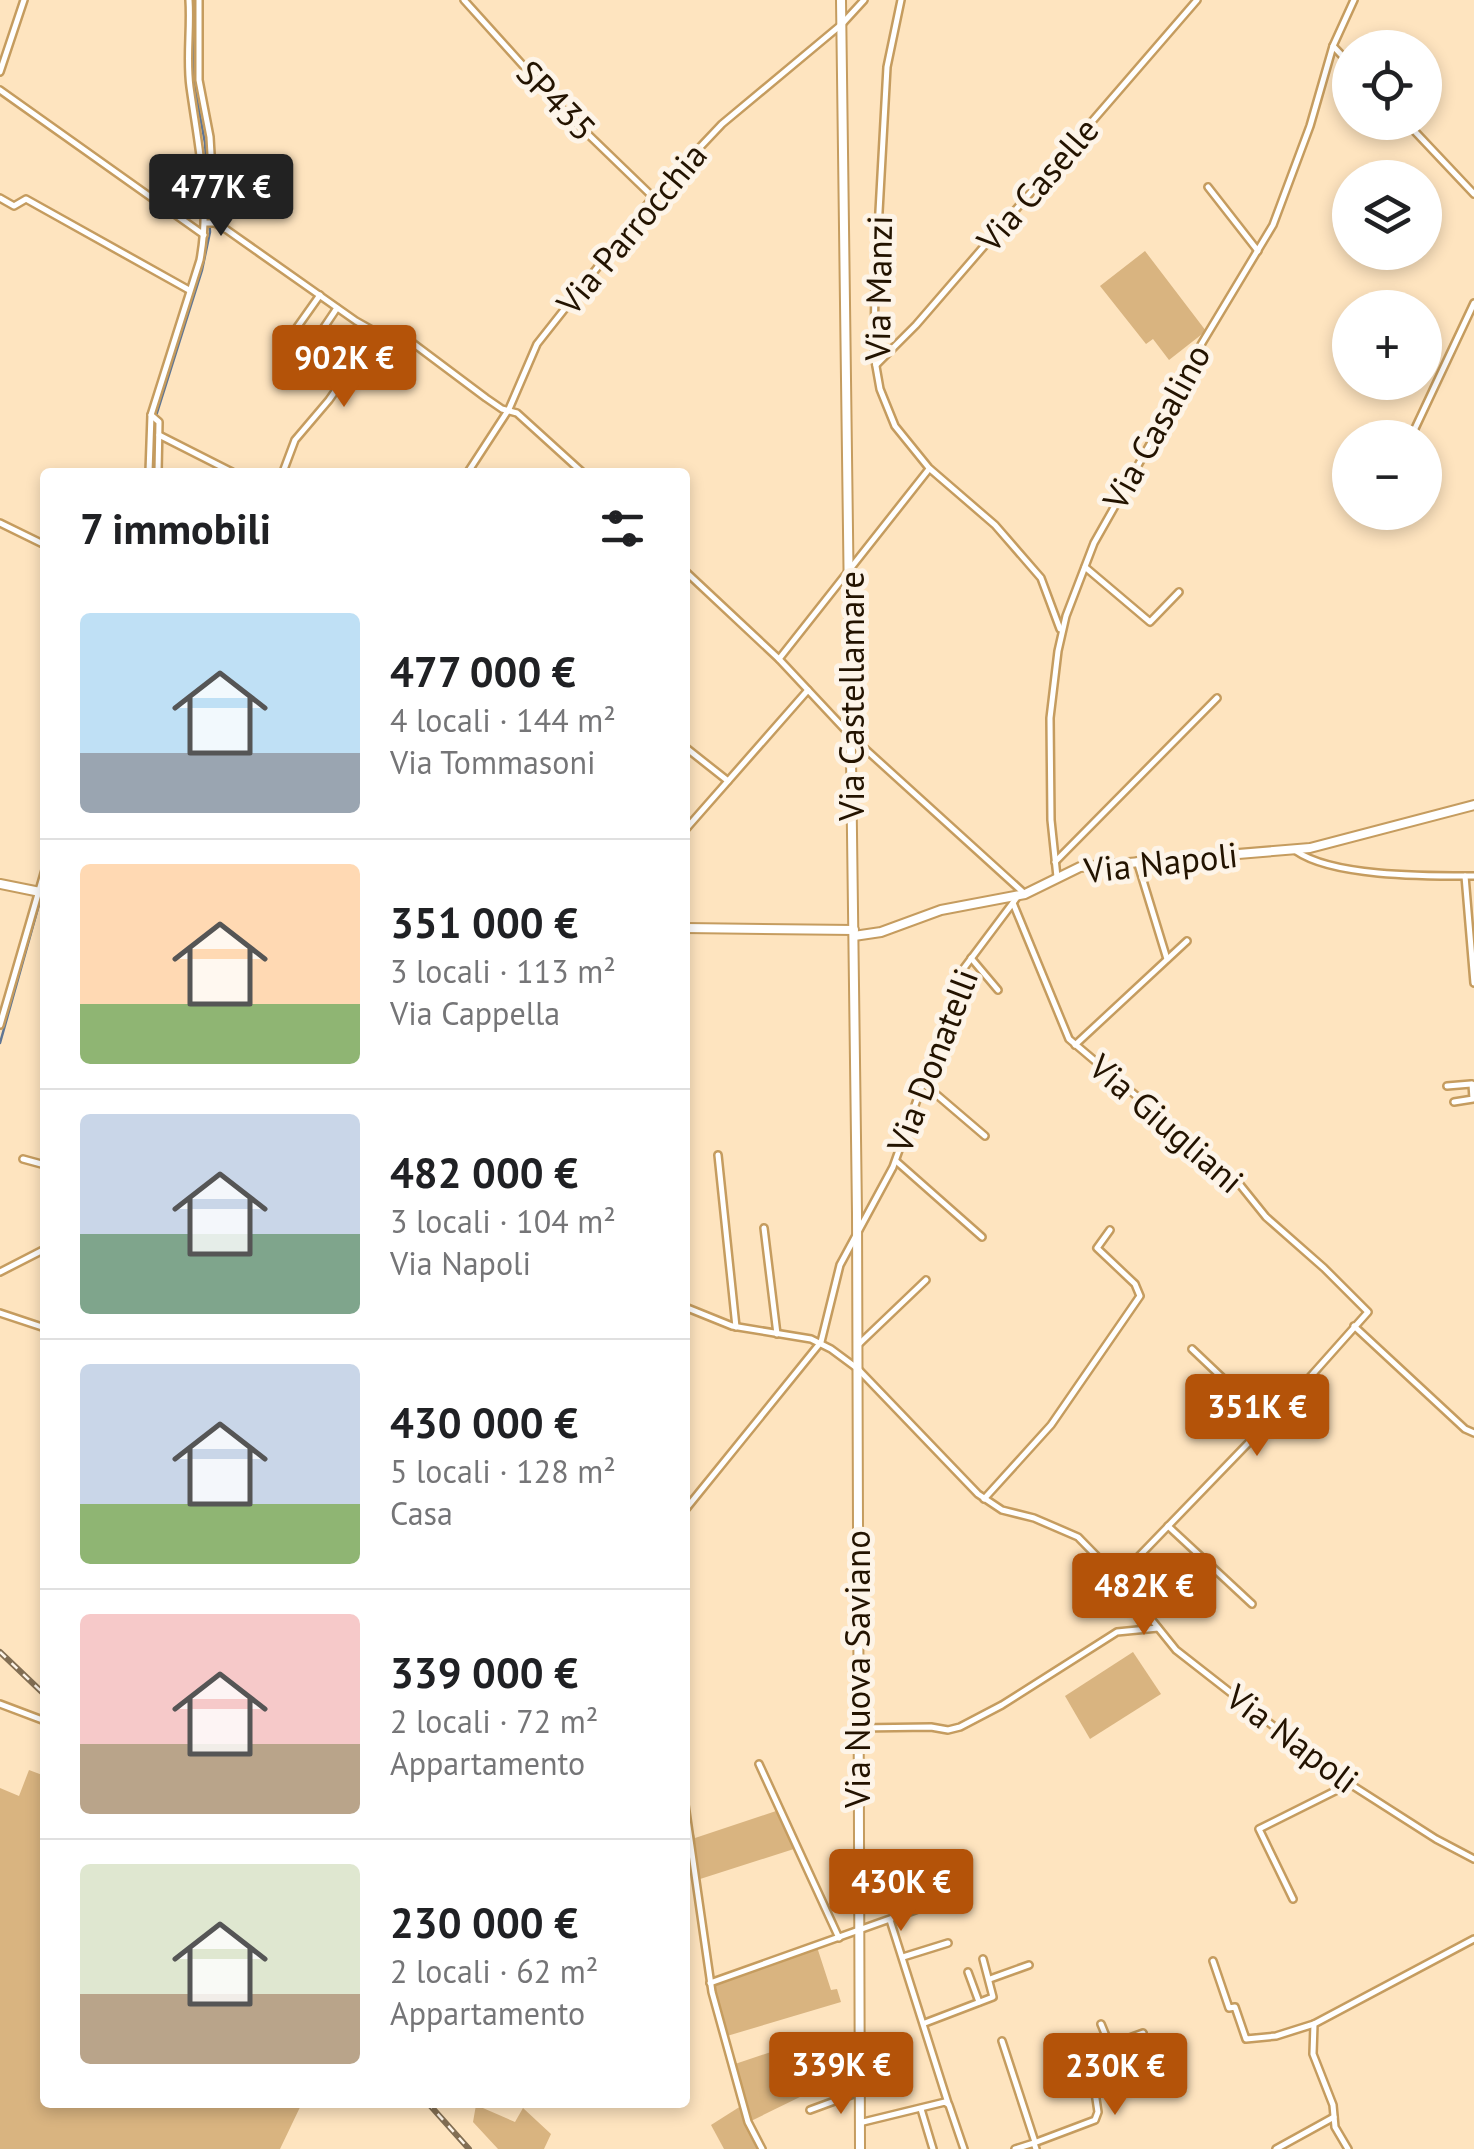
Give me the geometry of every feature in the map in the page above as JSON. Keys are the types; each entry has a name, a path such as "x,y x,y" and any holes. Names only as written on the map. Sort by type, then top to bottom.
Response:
{"main road":[{"name":"Via Castellamare","path":"842,0 858,1369"},
{"name":"Via Napoli","path":"690,928 881,932 941,910 1019,898 1080,867 1294,850 1474,805"},
{"path":"0,884 40,892"},
{"name":"Via Nuova Saviano","path":"858,1369 860,2149"}],"street":[{"path":"0,72 24,0"},
{"path":"190,0 190,81 210,223 337,308 377,331 421,348 486,398 502,409 509,409 577,468"},
{"path":"149,468 154,417 210,223 210,137 199,80 199,0"},
{"name":"SP435","path":"464,0 564,111 652,196"},
{"name":"Via Parrocchia","path":"471,468 509,409 537,344 652,196 722,124 842,24 864,0"},
{"name":"Via Manzi","path":"901,0 887,67 875,284 875,366 880,388 895,426 929,468 995,526 1041,578 1062,632"},
{"path":"1187,0 1190,8"},
{"name":"Via Caselle","path":"875,366 916,324 1197,0"},
{"name":"Via Casalino","path":"1340,30 1354,0"},
{"name":"Via Casalino","path":"1057,878 1051,820 1050,718 1062,632 1094,543 1202,344 1259,252 1289,190 1332,49"},
{"path":"0,90 204,235"},
{"path":"1423,140 1474,194"},
{"path":"1208,186 1259,252"},
{"path":"0,198 14,206 26,199 189,290"},
{"path":"286,343 320,296"},
{"path":"1419,420 1474,302"},
{"path":"296,369 337,308"},
{"path":"285,468 295,440 329,400 377,331"},
{"path":"154,417 159,435 158,468"},
{"path":"159,435 224,468"},
{"path":"779,660 929,468"},
{"path":"0,523 40,543"},
{"path":"1084,566 1150,622 1179,592"},
{"path":"690,575 1019,898"},
{"path":"690,824 808,690"},
{"path":"1055,862 1218,698"},
{"path":"690,751 728,781"},
{"path":"1294,850 1318,861 1388,875 1474,876"},
{"path":"1137,861 1168,960"},
{"path":"1465,876 1474,983"},
{"path":"0,1025 40,898"},
{"name":"Via Donatelli","path":"821,1342 840,1265 896,1161 964,968 1019,898"},
{"name":"Via Giugliani","path":"1019,898 1069,1038 1237,1181 1266,1218 1368,1312 1354,1326"},
{"path":"1075,1045 1187,942"},
{"path":"971,958 998,990"},
{"path":"923,1083 985,1136"},
{"path":"1447,1086 1473,1084 1473,1099 1454,1102"},
{"path":"718,1155 736,1326"},
{"path":"24,1158 40,1163"},
{"path":"896,1161 982,1238"},
{"path":"764,1228 777,1334"},
{"path":"984,1499 1051,1424 1140,1296 1135,1284 1097,1248 1110,1230"},
{"path":"0,1272 40,1252"},
{"path":"858,1345 926,1280"},
{"path":"690,1309 736,1326 821,1342 690,1504"},
{"path":"0,1313 40,1326"},
{"path":"1118,1578 1269,1422 1354,1326 1465,1429 1474,1433"},
{"name":"Via Napoli","path":"821,1342 858,1369 984,1499 1002,1510 1034,1518 1078,1537 1118,1578 1176,1650 1350,1784 1436,1840 1474,1859"},
{"path":"1192,1349 1269,1422"},
{"path":"1168,1526 1252,1604"},
{"path":"858,1728 960,1727 1117,1632 1158,1628"},
{"path":"0,1704 40,1719"},
{"path":"759,1764 839,1938"},
{"path":"1293,1899 1259,1829 1350,1784"},
{"path":"690,1832 710,1984 748,2122 762,2149"},
{"path":"690,1852 694,1853"},
{"path":"710,1984 932,1904"},
{"path":"890,1920 964,2149"},
{"path":"1213,1961 1229,2008 1236,2006 1246,2038 1276,2036 1314,2024 1474,1939"},
{"path":"902,1957 948,1943"},
{"path":"924,2023 993,1997 984,1958"},
{"path":"989,1979 1029,1964"},
{"path":"968,1972 979,2002"},
{"path":"1015,2149 1035,2145 1095,2120 1095,2075 1116,2052 1101,2024"},
{"path":"1314,2024 1313,2054 1326,2082 1335,2127 1348,2149"},
{"path":"1113,2044 1143,2034"},
{"path":"1002,2041 1035,2145"},
{"path":"1092,2088 1114,2082 1130,2088 1150,2082"},
{"path":"810,2110 859,2092"},
{"path":"860,2123 948,2103"},
{"path":"921,2109 932,2149"},
{"path":"1276,2149 1334,2118"}],"shaded area":[{"path":"1145,251 1206,331 1169,360 1153,339 1146,344 1100,286"},
{"path":"1133,1652 1161,1694 1090,1739 1065,1696"},
{"path":"29,1770 40,1774 40,2108 300,2108 280,2149 0,2149 0,1788 19,1796"},
{"path":"779,1810 797,1848 697,1880 694,1846 690,1846 690,1818 695,1838"},
{"path":"817,1947 831,1990 837,1989 841,2002 727,2036 712,1984"},
{"path":"828,2036 843,2076 751,2121 735,2064"},
{"path":"741,2106 758,2149 724,2149 711,2125"},
{"path":"475,2108 515,2122 523,2108 551,2134 544,2149 498,2149 473,2122"}],"waterway":[{"path":"154,468 154,422 202,270 210,232 205,143 194,83 194,0"},
{"path":"0,1043 40,901"}],"railway":[{"path":"0,1652 40,1690"},
{"path":"432,2108 469,2149"}]}
